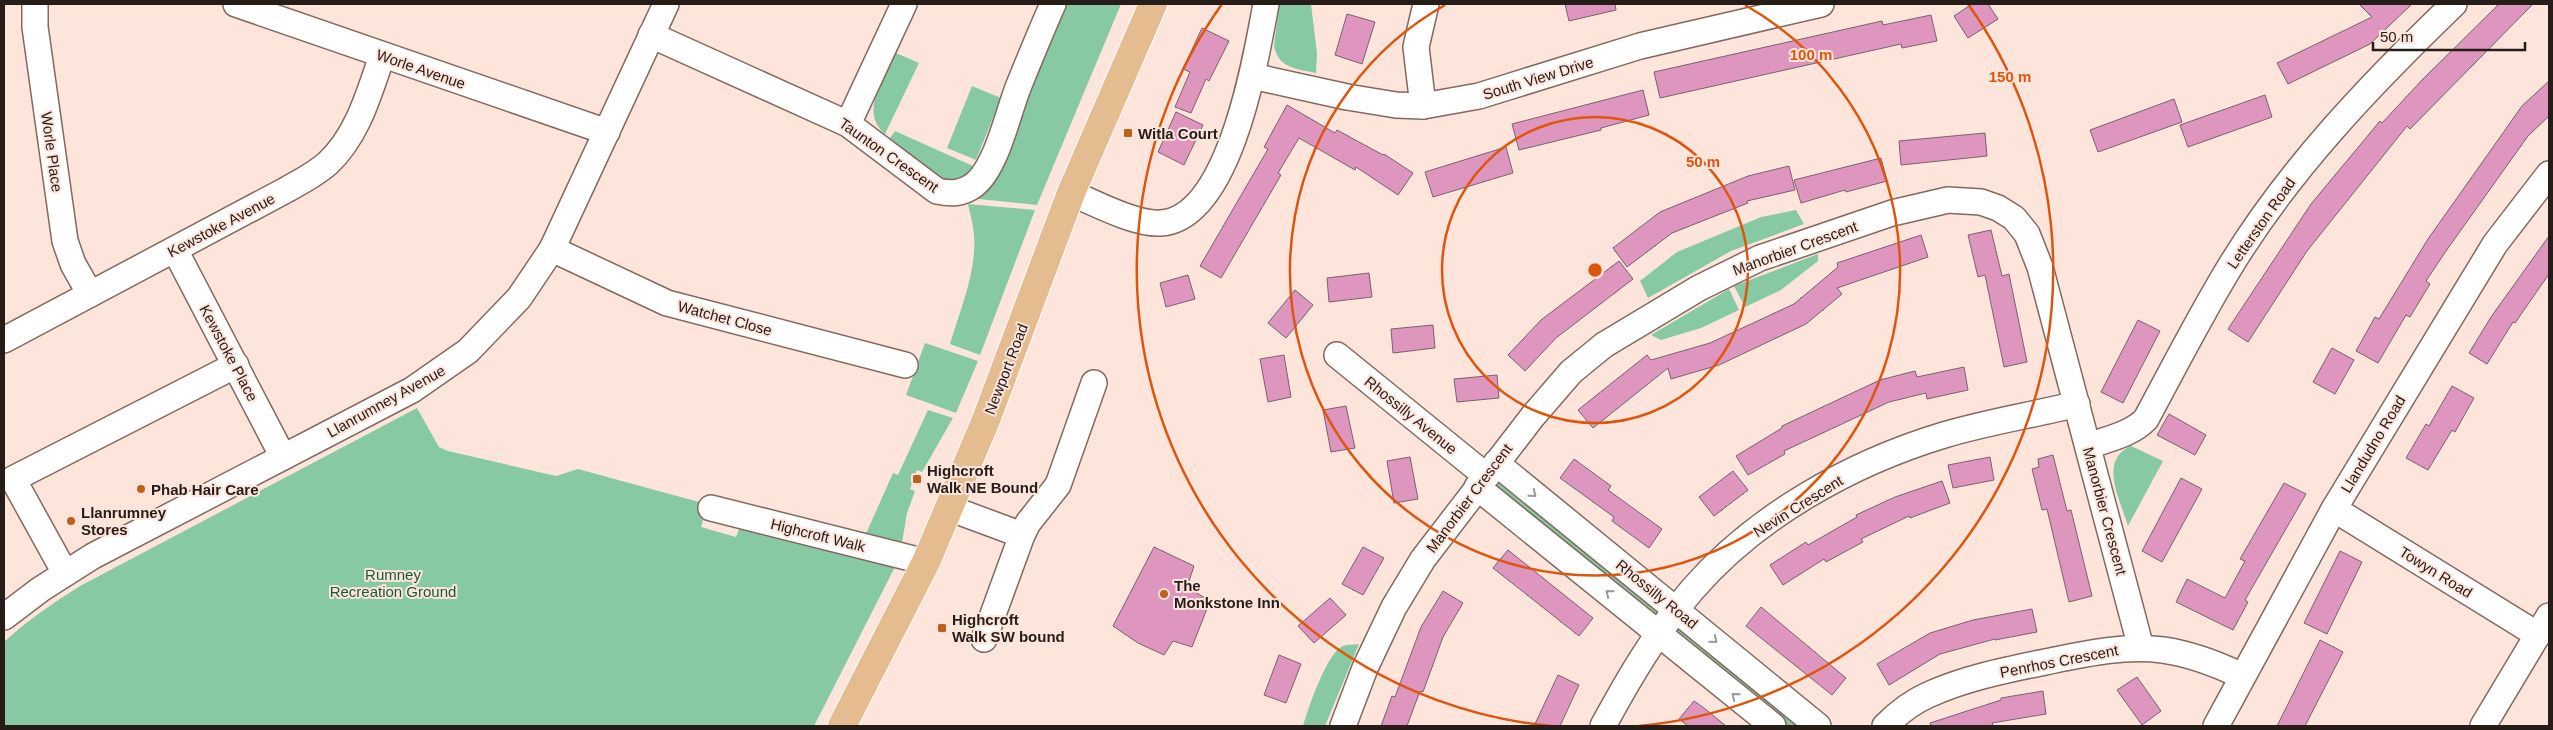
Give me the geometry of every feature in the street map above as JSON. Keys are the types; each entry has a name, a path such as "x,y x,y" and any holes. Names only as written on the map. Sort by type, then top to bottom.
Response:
{"main road":[{"name":"Newport Road","path":"842,726 926,562 986,420 1071,193 1153,4"}],"street":[{"name":"Worle Place","path":"35,4 35,27 60,218 68,252 90,294"},
{"name":"Worle Avenue","path":"236,4 279,11 382,56 607,132"},
{"name":"Llanrumney Avenue","path":"4,617 65,573 93,556 412,390 454,362 506,314 520,298 552,249 666,4"},
{"path":"848,124 904,4"},
{"name":"Taunton Crescent","path":"651,35 848,124 938,191 950,194 963,191 974,185 990,163 1018,86 1053,4"},
{"path":"1071,193 1141,221 1159,224 1170,222 1186,214 1202,200 1212,184 1237,126 1252,76 1266,4"},
{"path":"1424,106 1416,47 1426,4"},
{"name":"South View Drive","path":"1252,76 1346,97 1396,105 1424,106 1462,100 1640,46 1788,8 1821,4"},
{"name":"Letterston Road","path":"2088,446 2140,426 2146,420 2228,269 2271,207 2302,167 2365,95 2454,4"},
{"name":"Kewstoke Avenue","path":"4,340 293,186 327,164 337,154 356,124 382,56"},
{"name":"Llandudno Road","path":"2216,726 2334,509 2495,244 2549,174"},
{"name":"Manorbier Crescent","path":"1343,726 1365,668 1394,607 1423,559 1486,475 1571,372 1604,345 1722,275 1760,258 1892,214 1948,200 1981,202 1998,208 2014,218 2028,234 2040,267 2141,648"},
{"name":"Watchet Close","path":"552,249 667,303 905,365"},
{"name":"Kewstoke Place","path":"175,250 283,457"},
{"name":"Rhossilly Avenue","path":"1338,355 1486,475"},
{"path":"65,573 13,479 236,365"},
{"path":"984,639 1022,535 1028,523 1058,486 1094,383"},
{"name":"Nevin Crescent","path":"1603,726 1638,662 1677,609 1714,566 1740,543 1791,507 1849,474 1888,455 1944,435 2077,404"},
{"name":"Rhossilly Road","path":"1486,475 1677,609 1818,726"},
{"name":"Rhossilly Road","path":"1486,475 1658,633 1774,726"},
{"name":"Highcroft Walk","path":"711,508 926,562"},
{"path":"949,508 1022,535"},
{"name":"Towyn Road","path":"2334,509 2544,626"},
{"path":"2483,726 2544,626"},
{"name":"Penrhos Crescent","path":"1885,726 1926,696 1976,678 2102,651 2141,648 2189,655 2242,676"}],"green space":[{"path":"1064,4 1121,4 1037,205 969,198"},
{"path":"1279,4 1311,4 1317,54 1316,73 1289,66 1276,53 1274,46"},
{"path":"896,53 919,63 885,134 878,125 874,115 874,105 880,84"},
{"path":"972,86 1001,98 976,160 947,148"},
{"path":"895,131 973,166 961,178 943,181 890,138"},
{"path":"968,204 1035,210 980,355 950,344 967,290 973,262 974,234"},
{"path":"1796,210 1804,224 1731,251 1648,298 1640,281 1677,252 1761,217"},
{"path":"1818,254 1818,261 1781,290 1745,307 1734,286"},
{"path":"1729,289 1739,310 1701,328 1661,340 1651,335"},
{"path":"925,343 978,361 956,413 906,395"},
{"name":"Rumney Recreation Ground","path":"417,408 439,447 448,451 556,476 578,469 699,502 706,509 701,527 736,537 741,524 897,563 814,726 4,726 4,642 31,619 80,586"},
{"path":"928,410 953,418 922,472 917,470 910,489 915,491 907,513 901,549 865,536 893,473 898,475"},
{"path":"2131,446 2163,461 2128,526 2117,493 2113,470 2115,461 2121,452"},
{"path":"1498,478 1659,612 1654,617 1494,490 1493,483"},
{"path":"1678,625 1808,726 1785,726 1673,636"},
{"path":"1359,644 1325,726 1303,726 1319,682 1337,650 1343,646"}],"building":[{"path":"1565,4 1615,4 1616,10 1569,21"},
{"path":"1972,4 1988,4 1998,19 1968,38 1954,16"},
{"path":"2359,4 2412,4 2370,44 2288,84 2277,63 2372,17"},
{"path":"2499,4 2533,4 2410,129 2407,126 2307,251 2248,342 2228,329 2311,204 2380,121 2382,123 2422,80"},
{"path":"1347,14 1375,22 1362,64 1335,55"},
{"path":"1931,15 1937,41 1902,48 1901,44 1660,98 1654,72 1882,21 1883,25"},
{"path":"1202,28 1229,41 1209,81 1206,79 1191,113 1175,107 1190,72 1183,69"},
{"path":"2549,81 2549,116 2528,136 2446,251 2426,281 2430,284 2410,317 2406,315 2378,363 2356,351 2375,317 2379,319 2428,239 2522,106"},
{"path":"1643,90 1649,115 1601,128 1601,130 1519,150 1512,124"},
{"path":"2265,95 2272,117 2188,147 2180,125"},
{"path":"2174,99 2182,122 2098,152 2090,130"},
{"path":"1287,105 1335,133 1337,130 1384,154 1413,173 1398,195 1356,167 1355,170 1299,138 1278,173 1281,175 1221,278 1200,266 1268,149 1264,147"},
{"path":"1176,112 1203,125 1184,165 1158,152"},
{"path":"1985,133 1987,156 1901,165 1899,141"},
{"path":"1506,147 1513,173 1433,197 1425,172"},
{"path":"1881,158 1887,181 1846,192 1845,190 1801,203 1794,180"},
{"path":"1789,166 1795,190 1747,201 1748,203 1672,233 1627,267 1613,248 1660,212 1748,176"},
{"path":"1991,230 2002,276 2009,274 2027,362 2004,367 1985,275 1978,277 1968,235"},
{"path":"1921,235 1928,257 1837,288 1842,294 1806,324 1719,365 1671,379 1668,368 1593,428 1578,410 1647,355 1651,360 1710,343 1794,304 1838,267 1837,263"},
{"path":"2549,236 2549,274 2515,323 2513,322 2487,364 2469,353 2491,317"},
{"path":"1619,261 1633,279 1556,338 1525,371 1508,355 1541,320"},
{"path":"1369,273 1372,297 1329,302 1327,278"},
{"path":"1188,275 1195,299 1166,307 1160,283"},
{"path":"1295,290 1313,305 1286,338 1268,323"},
{"path":"2138,320 2160,331 2123,403 2101,392"},
{"path":"1433,325 1435,348 1393,353 1391,329"},
{"path":"2332,348 2354,360 2335,394 2313,382"},
{"path":"1284,355 1291,397 1268,402 1260,359"},
{"path":"1964,367 1968,390 1927,399 1926,393 1889,402 1784,451 1785,454 1748,475 1736,456 1782,428 1782,426 1880,380 1915,371 1917,377"},
{"path":"1497,375 1499,398 1457,402 1454,379"},
{"path":"2452,386 2474,398 2455,432 2452,430 2428,470 2406,458 2426,424 2429,426"},
{"path":"1346,406 1355,448 1331,452 1323,410"},
{"path":"2169,414 2206,435 2195,455 2157,435"},
{"path":"2053,455 2067,511 2071,510 2092,596 2069,602 2047,509 2042,510 2032,469 2039,467 2038,459"},
{"path":"1410,457 1418,499 1394,503 1387,461"},
{"path":"1990,457 1994,480 1953,488 1948,465"},
{"path":"1574,459 1611,486 1608,490 1662,529 1649,548 1612,521 1614,517 1560,478"},
{"path":"1733,471 1748,490 1714,516 1699,497"},
{"path":"2181,478 2202,489 2162,562 2142,551"},
{"path":"1942,481 1950,503 1910,518 1909,516 1861,539 1863,542 1826,562 1824,559 1783,585 1770,565 1806,542 1808,545 1857,517 1856,515 1895,497"},
{"path":"2284,483 2306,494 2245,600 2248,602 2233,630 2176,602 2187,579 2225,598 2245,561 2240,559"},
{"name":"The Monkstone Inn","path":"1154,547 1194,566 1187,587 1210,601 1192,647 1173,641 1164,655 1138,643 1113,626"},
{"path":"1363,547 1384,558 1363,595 1342,584"},
{"path":"1508,550 1593,618 1579,636 1493,568"},
{"path":"2340,551 2362,562 2327,634 2304,623"},
{"path":"1443,591 1463,603 1443,637 1423,692 1420,691 1407,726 1381,726 1392,696 1395,697 1421,627"},
{"path":"1330,598 1346,615 1314,643 1298,626"},
{"path":"1761,607 1846,678 1832,695 1746,626"},
{"path":"2032,609 2037,632 1995,639 1940,654 1889,685 1877,664 1930,633 1973,620"},
{"path":"2320,640 2343,652 2305,726 2277,726"},
{"path":"1279,655 1301,664 1286,703 1264,695"},
{"path":"1558,675 1579,685 1560,726 1534,726"},
{"path":"2137,677 2161,711 2142,725 2117,690"},
{"path":"2043,691 2046,714 1992,723 1993,726 1931,726 1930,723 2001,700 2001,698"},
{"path":"1694,701 1726,726 1688,726 1679,719"}],"place":[{"name":"Witla Court","path":"1128,133"},
{"name":"Highcroft Walk NE Bound","path":"917,479"},
{"name":"Phab Hair Care","path":"141,489"},
{"name":"Llanrumney Stores","path":"71,521"},
{"name":"The Monkstone Inn","path":"1164,594"},
{"name":"Highcroft Walk SW bound","path":"942,628"}]}
